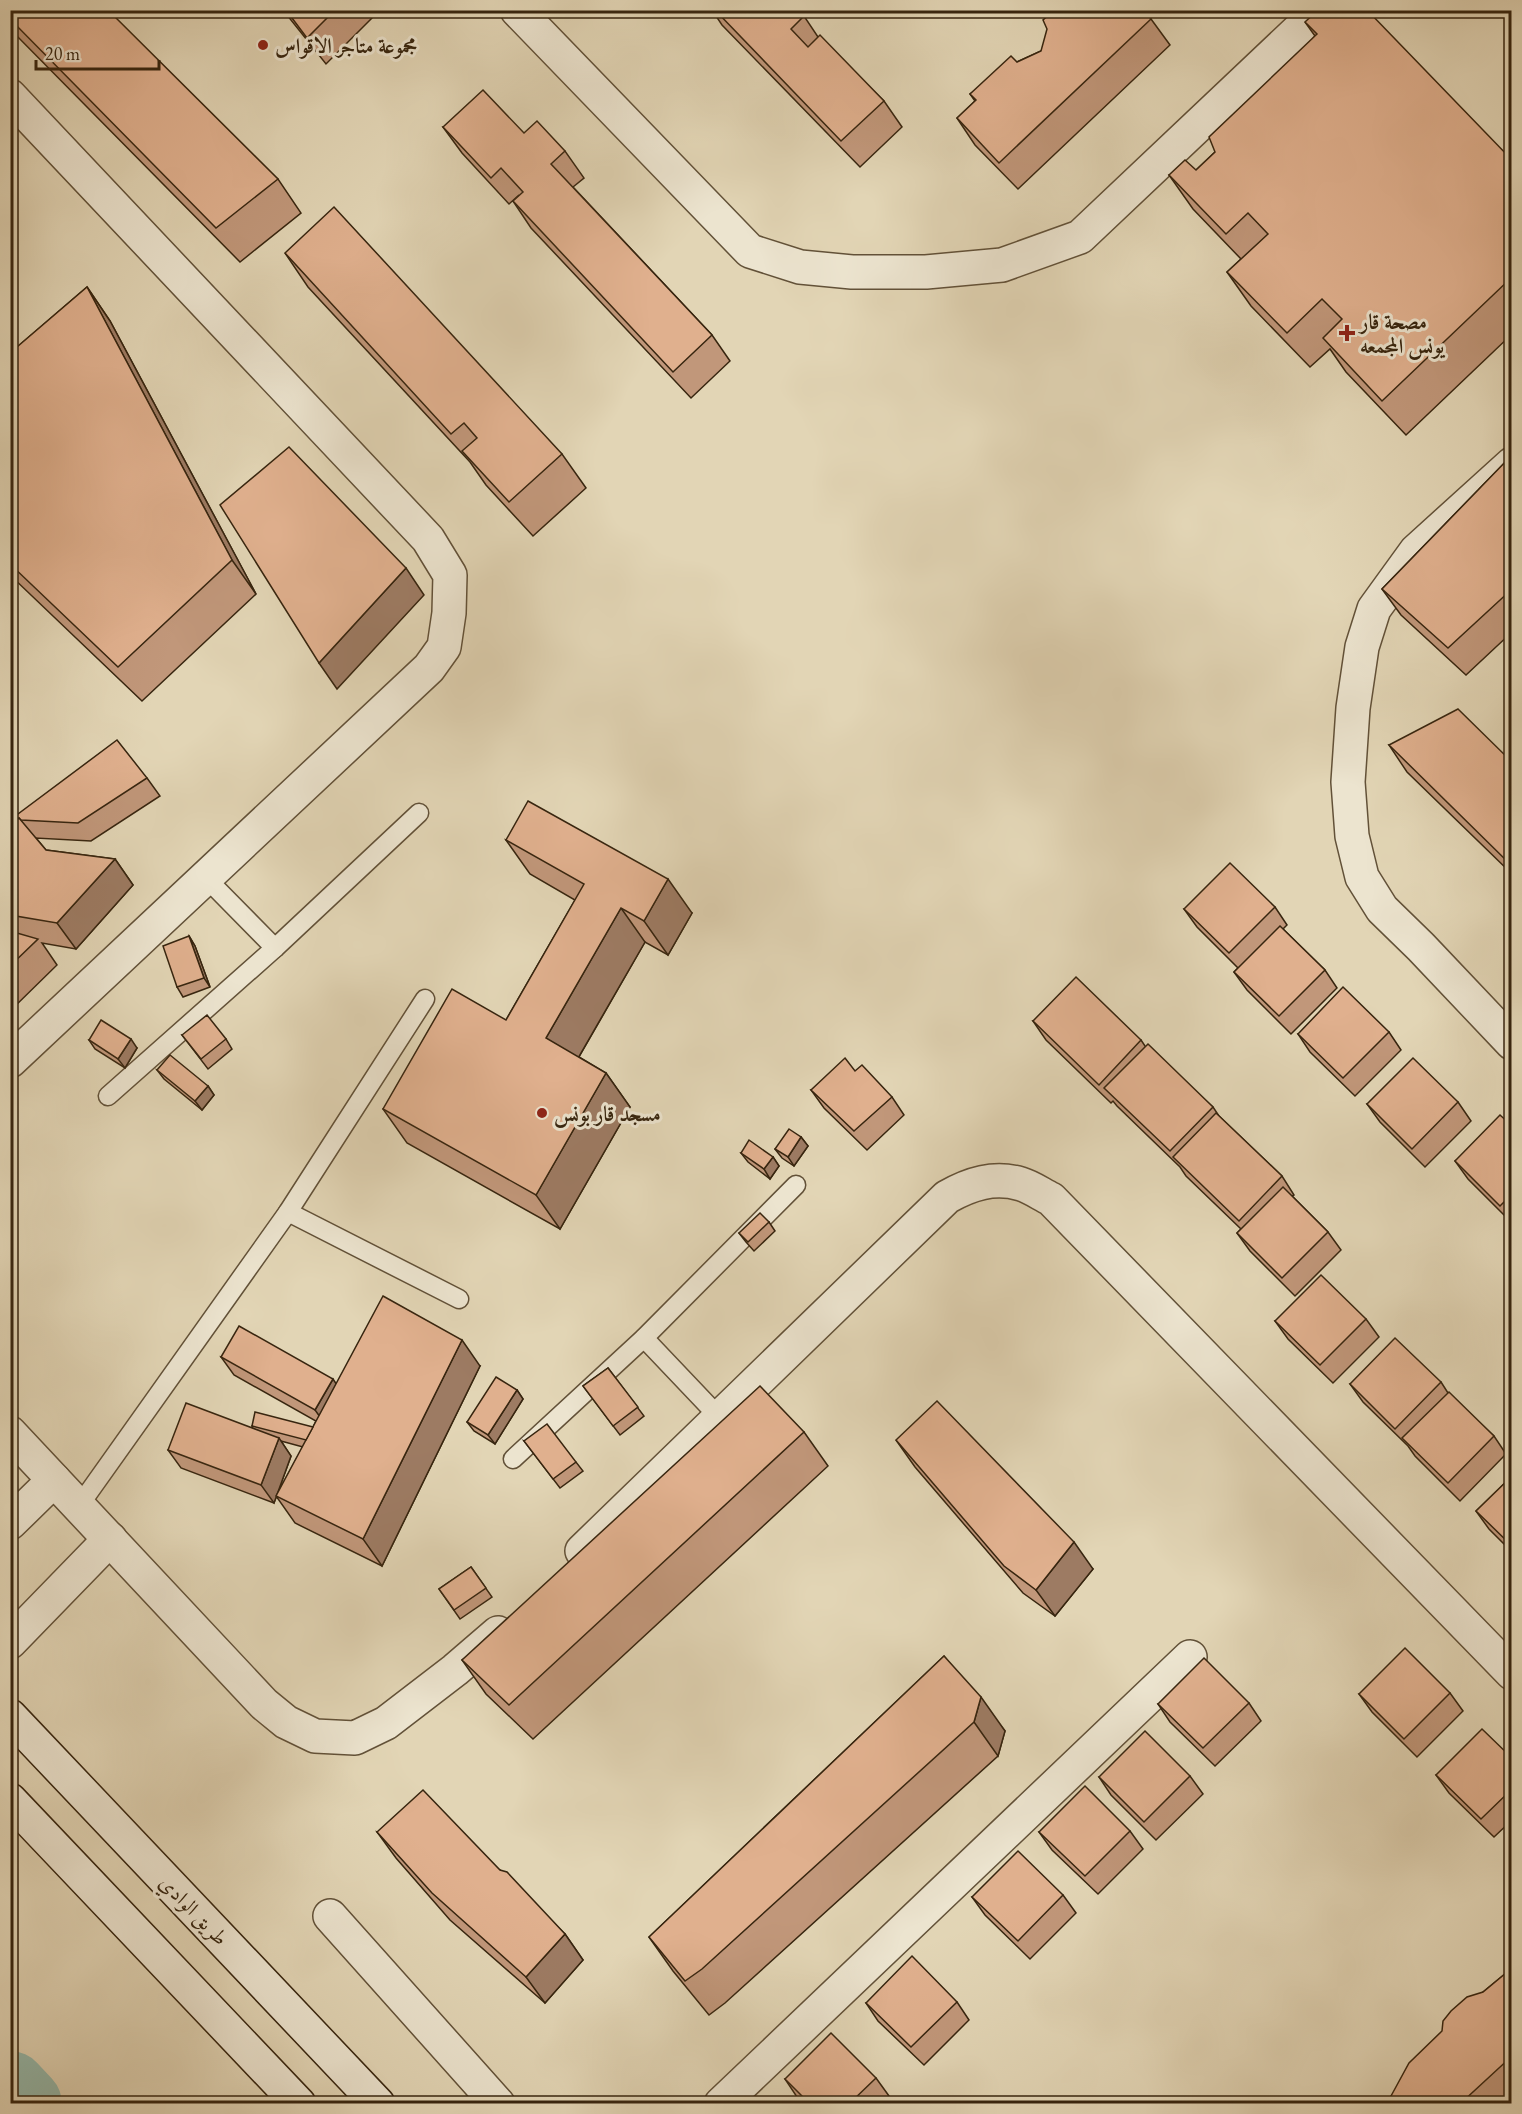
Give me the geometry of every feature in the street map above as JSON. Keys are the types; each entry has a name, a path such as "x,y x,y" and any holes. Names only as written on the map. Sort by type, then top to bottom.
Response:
{"street":[{"path":"517,10 750,251 800,267 852,272 926,272 1002,265 1080,237 1320,10"},
{"path":"10,96 428,539 450,575 450,613 444,647 429,668 10,1061"},
{"path":"1512,464 1416,551 1374,609 1362,647 1353,708 1348,782 1352,836 1362,877 1382,909 1512,1043"},
{"path":"558,1574 947,1197 965,1187 991,1180 1021,1184 1051,1199 1512,1673"},
{"path":"10,1433 264,1704 286,1722 315,1736 355,1738 386,1723 455,1670 516,1615"},
{"path":"10,1523 54,1480"},
{"path":"10,1642 110,1539"},
{"path":"721,2103 1190,1657"},
{"name":"طريق الوادي","path":"10,1716 378,2103"},
{"path":"10,1800 299,2103"},
{"path":"330,1916 498,2103"}],"lane":[{"path":"108,1096 275,948 419,813"},
{"path":"206,878 275,948"},
{"path":"79,1506 288,1212 425,999"},
{"path":"513,1459 644,1338 796,1185"},
{"path":"288,1212 459,1299"},
{"path":"644,1338 720,1418"}],"building":[{"path":"10,10 108,10 278,179 216,228 10,19"},
{"path":"286,10 335,10 307,38"},
{"path":"715,10 798,10 804,16 791,29 808,47 820,35 884,101 841,141"},
{"path":"1055,10 1143,10 1151,19 999,163 957,118 976,100 970,94 1011,56 1017,62 1041,51 1047,29 1043,20"},
{"path":"1318,10 1367,10 1512,160 1512,277 1382,401 1323,338 1342,319 1322,299 1287,333 1227,272 1268,234 1248,213 1226,234 1169,175 1185,160 1196,170 1215,152 1209,137 1317,34 1305,22"},
{"path":"483,90 524,133 537,121 565,151 551,164 712,335 673,372 513,201 523,192 501,168 491,178 443,127"},
{"path":"334,207 562,454 509,502 462,451 477,438 464,423 451,434 285,253"},
{"path":"87,287 232,560 118,667 10,564 10,353"},
{"path":"289,447 406,568 319,663 220,505"},
{"path":"1512,455 1512,589 1448,648 1382,589"},
{"path":"1458,709 1512,762 1512,866 1389,745"},
{"path":"117,740 147,778 78,823 21,820 19,818 10,820"},
{"path":"528,801 668,879 644,921 621,908 546,1038 606,1073 536,1195 383,1109 452,989 506,1020 584,884 506,840"},
{"path":"19,818 46,850 115,859 57,923 10,915 10,826"},
{"path":"1230,863 1275,907 1229,953 1184,909"},
{"path":"1280,926 1325,970 1279,1016 1234,972"},
{"path":"10,931 38,939 10,966"},
{"path":"189,936 204,978 177,987 163,946"},
{"path":"1076,977 1141,1040 1099,1085 1033,1021"},
{"path":"1343,987 1389,1032 1343,1078 1298,1034"},
{"path":"207,1015 226,1039 201,1059 182,1035"},
{"path":"101,1020 131,1039 118,1059 89,1040"},
{"path":"1148,1044 1213,1107 1170,1151 1104,1088"},
{"path":"170,1055 208,1086 195,1101 157,1070"},
{"path":"845,1058 855,1071 862,1065 892,1097 854,1131 811,1090"},
{"path":"1413,1058 1458,1102 1412,1149 1367,1104"},
{"path":"1216,1113 1282,1176 1239,1221 1173,1157"},
{"path":"1500,1115 1512,1126 1512,1194 1500,1206 1455,1161"},
{"path":"789,1129 801,1137 788,1157 775,1149"},
{"path":"749,1140 773,1157 764,1169 741,1153"},
{"path":"1283,1187 1328,1232 1282,1278 1237,1233"},
{"path":"760,1213 769,1222 748,1242 739,1233"},
{"path":"1321,1275 1366,1319 1320,1365 1275,1321"},
{"path":"383,1296 462,1340 363,1539 276,1496"},
{"path":"239,1326 333,1379 315,1410 221,1357"},
{"path":"1395,1338 1441,1382 1395,1429 1350,1384"},
{"path":"608,1368 638,1407 613,1426 583,1386"},
{"path":"496,1377 517,1390 488,1435 467,1422"},
{"path":"760,1386 804,1432 509,1705 462,1660"},
{"path":"1449,1392 1494,1436 1448,1483 1402,1438"},
{"path":"937,1401 1074,1542 1036,1590 1004,1566 896,1440"},
{"path":"186,1403 279,1438 261,1485 168,1450"},
{"path":"255,1412 313,1427 306,1440 252,1426"},
{"path":"547,1424 576,1462 553,1479 524,1441"},
{"path":"1512,1476 1512,1546 1476,1511"},
{"path":"471,1567 486,1588 454,1610 439,1589"},
{"path":"1405,1648 1450,1693 1404,1739 1359,1694"},
{"path":"944,1656 981,1697 974,1722 702,1969 685,1981 649,1937"},
{"path":"1204,1658 1249,1703 1203,1748 1158,1704"},
{"path":"1482,1729 1512,1758 1512,1789 1481,1819 1436,1775"},
{"path":"1145,1731 1190,1776 1144,1822 1099,1777"},
{"path":"1085,1786 1130,1831 1085,1876 1039,1832"},
{"path":"423,1790 500,1870 507,1872 565,1934 526,1977 432,1893 377,1832"},
{"path":"1018,1851 1063,1895 1018,1941 972,1897"},
{"path":"912,1956 957,2002 911,2047 866,2003"},
{"path":"1512,1968 1512,2056 1461,2103 1398,2103 1391,2096 1409,2063 1442,2031 1443,2021 1451,2011 1467,1997 1483,1992"},
{"path":"831,2033 876,2078 850,2103 809,2103 785,2079"}],"waterway":[{"path":"10,2088 25,2104"}],"place":[{"name":"مجموعة متاجر الاقواس","path":"263,45"},
{"name":"مصحة قار يونس المجمعه","path":"1347,333"},
{"name":"مسجد قار بونس","path":"542,1113"}]}
